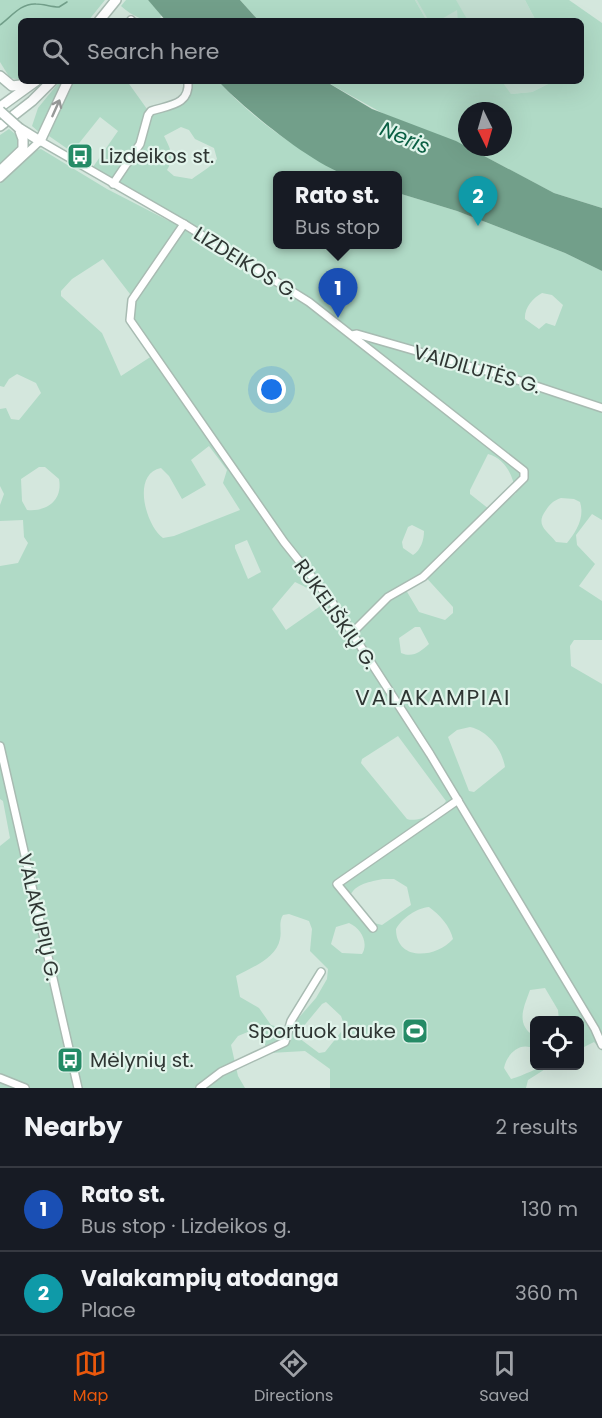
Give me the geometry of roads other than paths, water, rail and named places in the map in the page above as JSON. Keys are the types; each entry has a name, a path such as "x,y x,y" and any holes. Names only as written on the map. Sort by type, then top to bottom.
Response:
{"main road":[{"path":"101,18 116,0"},
{"path":"0,76 12,86 24,84"},
{"path":"32,84 0,109 19,128 40,141 67,84"},
{"path":"0,126 49,84"},
{"path":"0,171 12,162 24,144 19,128"}],"street":[{"path":"113,184 140,144 151,111 184,100 189,93 188,84"},
{"path":"0,178 40,141"},
{"name":"LIZDEIKOS G.","path":"40,141 184,225 309,302 524,471 525,478 423,577 388,597 351,634"},
{"path":"0,178 12,162"},
{"name":"RUKELIŠKIŲ G.","path":"184,225 132,300 130,320 284,542 332,602 458,800 595,1029 602,1045"},
{"name":"VAIDILUTĖS G.","path":"352,336 357,334 524,382 602,408"},
{"name":"VALAKUPIŲ G.","path":"0,746 78,1088"},
{"path":"373,928 337,884 458,800"},
{"path":"200,1088 221,1072 285,1041 291,1021 321,972"},
{"path":"0,1078 25,1088"}],"water":[{"path":"148,0 240,0 256,18 163,18"},
{"name":"Neris","path":"221,84 330,84 372,109 458,142 458,156 484,156 554,193 602,208 602,271 565,253 457,211 402,194 402,171 336,171 320,163 281,136"}],"waterway":[{"path":"0,25 16,11 31,4 59,7 67,2"}],"place":[{"name":"Lizdeikos st.","path":"80,156"},
{"name":"Valakampių atodanga","path":"478,226"},
{"name":"Rato st.","path":"338,318"},
{"name":"Sportuok lauke","path":"415,1031"},
{"name":"Mėlynių st.","path":"70,1060"}],"district":[{"name":"VALAKAMPIAI","path":"433,697"}]}
